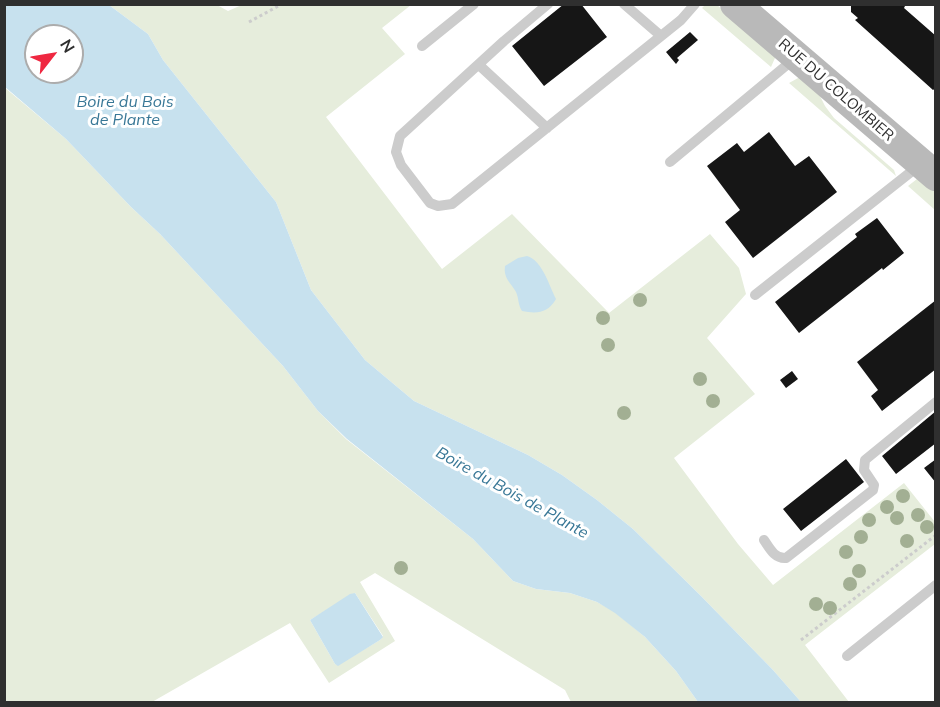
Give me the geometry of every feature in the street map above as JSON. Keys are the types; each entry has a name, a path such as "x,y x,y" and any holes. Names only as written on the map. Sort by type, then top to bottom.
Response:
{"main road":[{"name":"RUE DU COLOMBIER","path":"735,4 928,170"}],"lane":[{"path":"422,46 474,4"},
{"path":"548,4 400,136 396,152 400,165 430,202 438,206 452,204 681,20 695,4"},
{"path":"624,4 661,36"},
{"path":"669,162 797,57"},
{"path":"479,64 547,128"},
{"path":"755,296 928,170"},
{"path":"764,540 775,555 786,558 873,490 873,482 864,470 865,460 936,402"},
{"path":"847,656 936,585"}],"path":[{"path":"249,22 282,4"},
{"path":"801,640 936,535"}],"green space":[{"path":"244,4 411,5 382,28 405,54 326,117 442,269 512,214 609,313 710,234 739,268 746,294 707,338 755,394 674,458 738,544 773,585 904,483 935,522 935,544 805,645 849,702 801,702 701,596 633,529 597,500 562,475 528,455 414,401 365,360 311,290 276,202 163,60 148,34 109,5 217,5 228,11"},
{"path":"705,5 717,5 773,52 775,58 771,67 702,8"},
{"path":"800,77 820,96 834,118 894,170 896,176 789,83"},
{"path":"4,87 66,139 160,234 283,366 318,411 346,439 473,539 513,581 536,589 570,593 597,602 615,612 645,637 676,671 698,702 571,702 565,690 375,573 360,582 395,641 329,683 290,623 152,702 5,702","holes":["355,593 383,636 338,665 335,664 310,620"]},
{"path":"917,179 935,192 935,210 908,186"}],"water":[{"name":"Boire du Bois de Plante","path":"5,4 109,5 148,34 163,60 276,202 311,290 365,360 414,401 528,455 562,475 597,500 633,529 701,596 801,702 698,702 676,671 645,637 615,613 597,602 570,593 536,589 513,581 473,539 347,439 318,411 283,366 160,234 66,139 5,87"},
{"path":"527,256 537,262 556,299 546,310 522,311 516,292 505,274 505,266 518,258"},
{"path":"355,593 383,637 338,666 310,620"}],"building":[{"path":"564,4 581,4 607,37 544,86 512,46"},
{"path":"851,4 906,4 904,8 936,36 936,88 933,90 855,20 858,18 851,12"},
{"path":"690,32 698,40 677,58 679,60 676,64 666,52"},
{"path":"769,132 795,166 809,156 837,192 753,258 725,222 740,210 707,166 737,143 744,152"},
{"path":"877,218 904,253 799,333 775,302 857,237 855,234"},
{"path":"936,300 936,369 882,411 871,396 878,390 857,362"},
{"path":"792,371 798,379 786,388 780,380"},
{"path":"936,411 936,443 896,474 882,456"},
{"path":"846,459 864,482 801,531 783,509"},
{"path":"936,459 936,483 924,468"}]}
